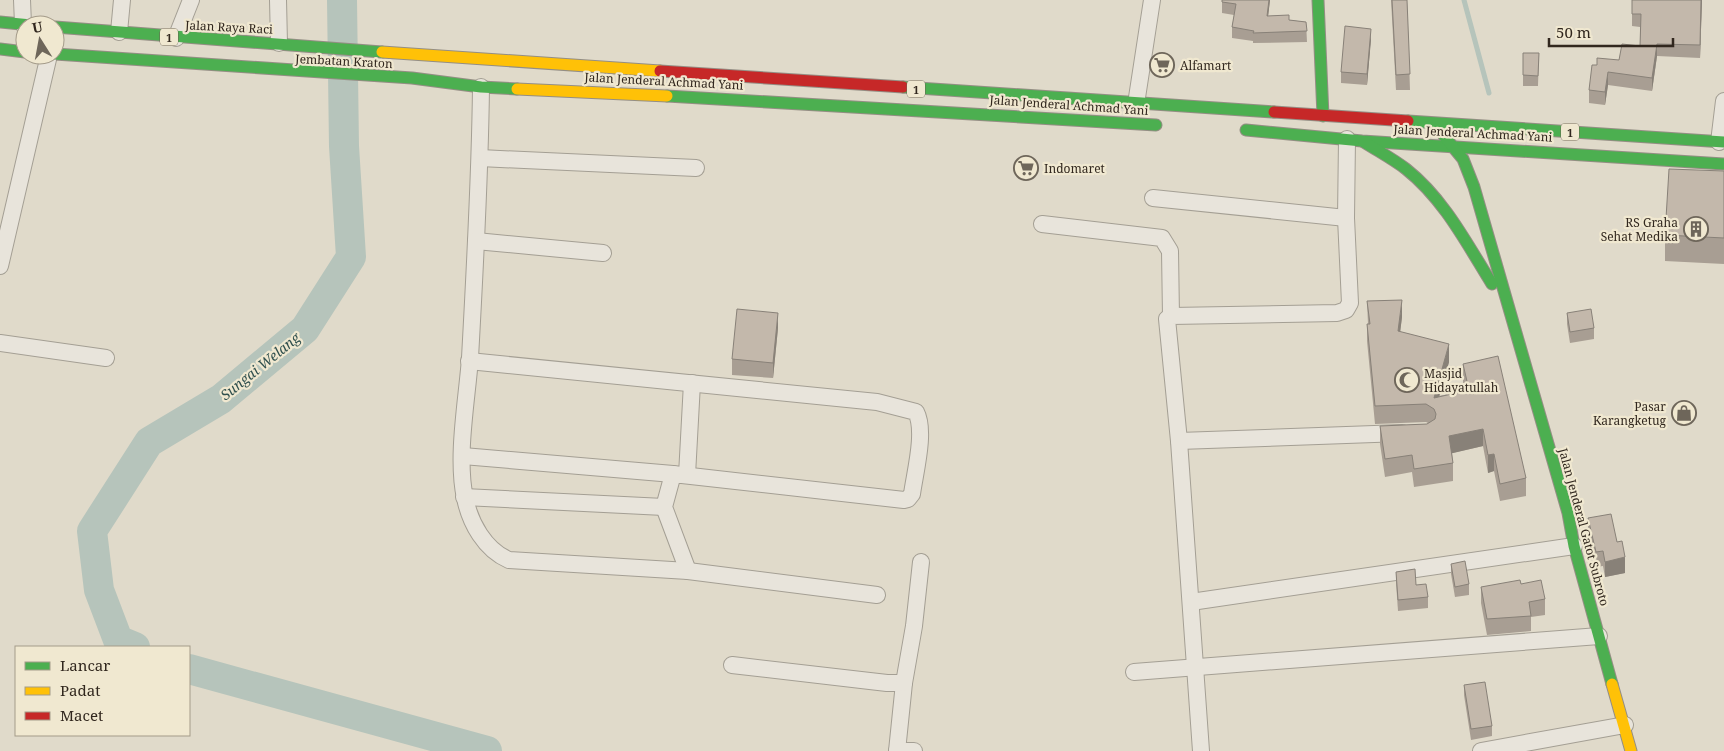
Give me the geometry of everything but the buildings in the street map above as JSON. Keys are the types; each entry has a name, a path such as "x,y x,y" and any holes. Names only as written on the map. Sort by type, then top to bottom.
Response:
{"main road":[{"path":"1318,0 1323,116"},
{"path":"0,22 15,24"},
{"name":"Jalan Raya Raci","path":"65,28 176,38 281,44"},
{"name":"Jembatan Kraton","path":"281,44 417,55"},
{"path":"0,49 15,51"},
{"name":"Jembatan Kraton","path":"65,55 412,78"},
{"name":"Jalan Jenderal Achmad Yani","path":"417,55 1721,142"},
{"name":"Jalan Jenderal Achmad Yani","path":"412,78 481,86 742,99 1168,126"},
{"path":"1416,122 1440,133 1455,145"},
{"name":"Jalan Jenderal Achmad Yani","path":"1237,130 1354,140 1455,145 1724,164"},
{"name":"Jalan Jenderal Gatot Subroto","path":"1354,140 1387,155 1412,174 1446,211 1509,311"},
{"name":"Jalan Jenderal Gatot Subroto","path":"1455,145 1463,157 1474,188 1568,513 1574,546 1631,751"}],"street":[{"path":"22,0 25,15"},
{"path":"119,32 122,0"},
{"path":"176,38 191,0"},
{"path":"278,0 281,44"},
{"path":"1136,104 1152,0"},
{"path":"0,266 47,65"},
{"path":"481,86 476,241 463,456 464,497 469,513 483,541 498,555 509,560 688,571 877,595"},
{"path":"1721,142 1724,101"},
{"path":"1201,751 1179,441 1166,325 1167,319 1171,316 1337,313 1346,310 1350,303 1346,218 1354,140"},
{"path":"480,158 696,168"},
{"path":"1153,198 1346,218"},
{"path":"1042,224 1162,238 1170,251 1171,316"},
{"path":"476,241 603,253"},
{"path":"0,343 106,358"},
{"path":"463,456 680,474 904,500 908,499 912,494 920,435 920,420 916,412 886,404 470,361"},
{"path":"688,571 664,507 680,474 692,383"},
{"path":"1179,441 1417,432"},
{"path":"464,497 664,507"},
{"path":"1190,602 1574,546"},
{"path":"914,751 897,751 904,683 914,626 920,562"},
{"path":"1134,672 1600,636"},
{"path":"732,665 887,683 904,683"},
{"path":"1481,751 1625,725"}],"waterway":[{"name":"Sungai Welang","path":"133,646 118,640 99,590 92,531 149,442 221,399 305,329 351,257 344,146 342,0"},
{"path":"1464,0 1489,93"},
{"name":"Sungai Welang","path":"190,669 487,751"}],"traffic: fast":[{"path":"1318,0 1323,116"},
{"path":"0,22 15,23"},
{"path":"65,28 382,52"},
{"path":"0,49 15,51"},
{"path":"65,55 412,78 481,87 517,89"},
{"path":"903,87 1274,112"},
{"path":"667,96 1156,125"},
{"path":"1408,121 1724,142"},
{"path":"1246,130 1362,141 1724,164"},
{"path":"1444,136 1463,159 1474,187 1568,513 1574,546 1612,684"},
{"path":"1364,142 1406,169 1432,194 1454,223 1492,284"}],"traffic: slow":[{"path":"382,52 660,71"},
{"path":"517,89 667,96"},
{"path":"1612,684 1631,751"}],"traffic: jam":[{"path":"660,71 903,87"},
{"path":"1274,112 1408,121"}],"place":[{"name":"Alfamart","path":"1162,65"},
{"name":"Indomaret","path":"1026,168"},
{"name":"RS Graha Sehat Medika","path":"1696,229"},
{"name":"Masjid Hidayatullah","path":"1407,380"},
{"name":"Pasar Karangketug","path":"1684,413"}]}
